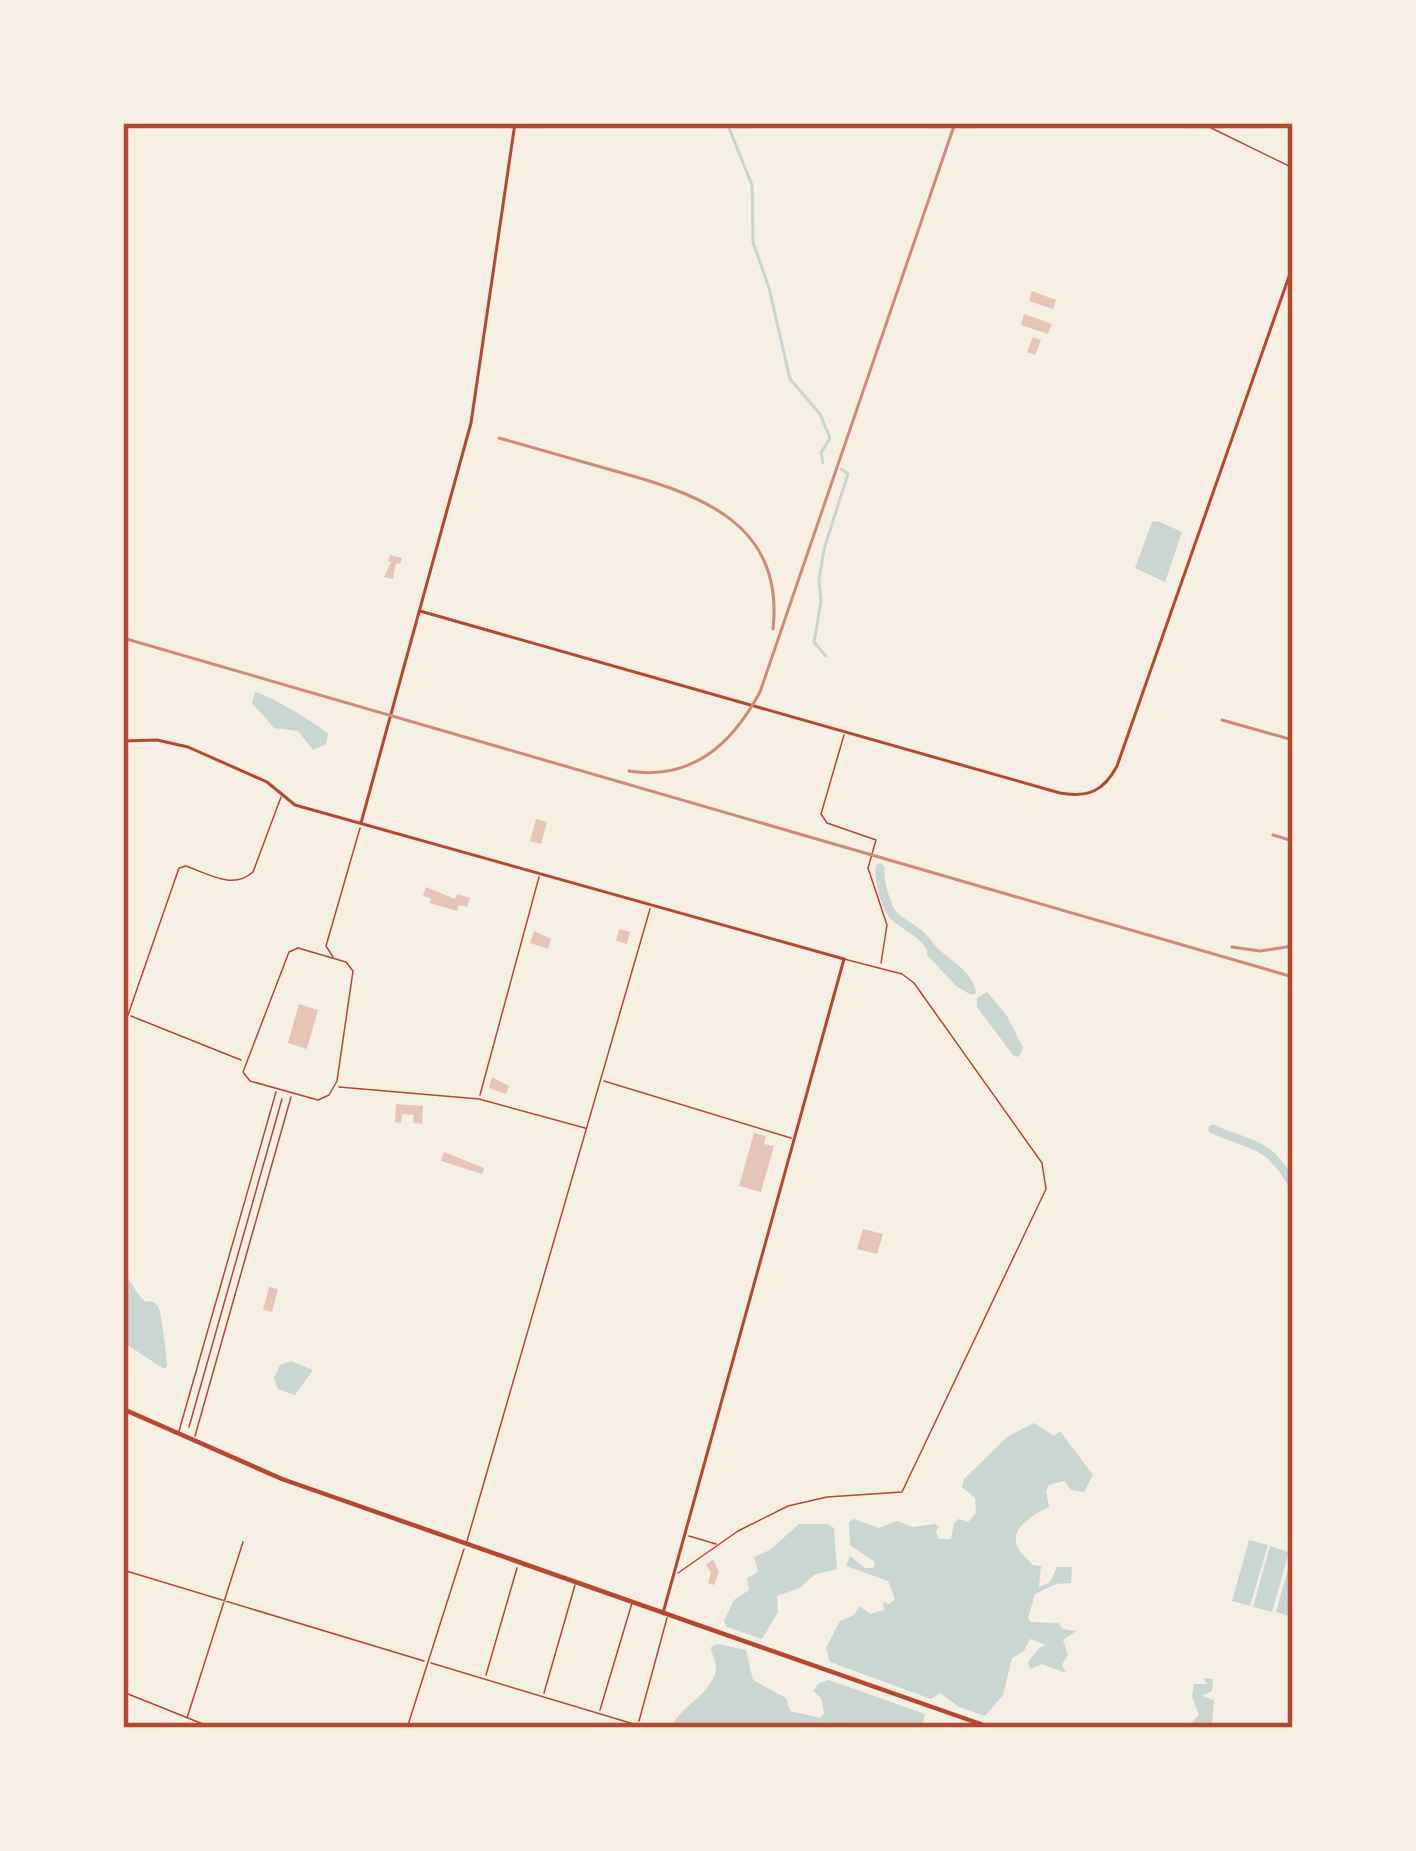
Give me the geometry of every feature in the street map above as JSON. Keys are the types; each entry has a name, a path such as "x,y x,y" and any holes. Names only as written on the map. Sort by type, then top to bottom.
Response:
{"main road":[{"path":"123,1408 193,1443 465,1545 992,1728"}],"street":[{"path":"333,958 326,946 471,423 515,123"},
{"path":"1201,123 1293,168"},
{"path":"420,610 1060,793 1082,795 1106,784 1117,766 1293,265"},
{"path":"845,731 821,814 827,824 876,840 868,868 887,925 880,968"},
{"path":"123,741 172,742 267,782 295,805 902,974 919,990 1042,1163 1046,1189 902,1492 812,1499 772,1513 674,1574"},
{"path":"244,1062 125,1014 179,868 186,866 232,882 247,878 281,797"},
{"path":"478,1099 539,874"},
{"path":"407,1728 465,1545 651,904"},
{"path":"311,951 326,946"},
{"path":"335,1087 354,975 350,964 298,948 289,952 244,1062 246,1078 318,1100 335,1087 478,1099 586,1128"},
{"path":"123,1570 637,1727 674,1574 844,958"},
{"path":"600,1080 794,1139"},
{"path":"177,1436 277,1089"},
{"path":"193,1443 292,1093"},
{"path":"213,1312 229,1317"},
{"path":"685,1535 718,1545"},
{"path":"187,1718 243,1542"},
{"path":"485,1679 518,1563"},
{"path":"543,1697 576,1582"},
{"path":"599,1714 632,1602"},
{"path":"123,1692 213,1728"}],"path":[{"path":"189,1427 283,1095"}],"shaded area":[{"path":"1152,522 1182,532 1165,582 1135,568"},
{"path":"255,692 322,729 328,734 326,744 313,750 298,731 274,728 252,703"},
{"path":"932,942 965,972 976,993 956,986 927,955"},
{"path":"987,992 1007,1016 1023,1048 1019,1057 977,1007 977,998"},
{"path":"123,1271 143,1299 158,1306 164,1369 123,1342"},
{"path":"291,1361 313,1370 295,1395 278,1389 274,1378 280,1365"},
{"path":"1034,1423 1054,1436 1060,1431 1093,1475 1084,1492 1071,1490 1064,1481 1049,1485 1049,1507 1032,1516 1016,1534 1018,1549 1032,1564 1041,1566 1039,1587 1050,1582 1057,1567 1072,1567 1071,1583 1035,1594 1028,1618 1076,1631 1063,1640 1068,1655 1062,1665 1066,1673 1042,1664 1030,1669 1028,1662 1046,1645 1030,1639 1024,1651 1012,1658 1003,1695 985,1716 959,1707 940,1693 931,1699 830,1662 826,1648 840,1621 860,1606 870,1614 884,1610 883,1602 895,1599 888,1581 846,1566 850,1556 865,1568 873,1568 875,1562 850,1545 849,1522 854,1519 879,1528 897,1521 912,1527 935,1524 939,1539 951,1539 954,1523 959,1519 968,1522 976,1513 975,1498 962,1487 964,1479 1007,1437"},
{"path":"799,1524 834,1528 837,1569 814,1575 800,1588 777,1596 778,1612 762,1639 727,1627 724,1621 734,1600 749,1590 747,1578 758,1572 754,1557 770,1550"},
{"path":"1249,1540 1268,1545 1250,1606 1232,1601"},
{"path":"1270,1546 1289,1552 1272,1612 1253,1607"},
{"path":"1293,1551 1293,1617 1276,1612"},
{"path":"711,1647 746,1650 753,1680 786,1698 790,1711 820,1718 824,1714 821,1698 813,1691 829,1680 925,1714 922,1728 676,1728 679,1715 715,1674"},
{"path":"1203,1678 1213,1679 1212,1691 1202,1696 1214,1700 1212,1726 1174,1728 1199,1715 1192,1696 1194,1684 1207,1684"}],"building":[{"path":"1032,291 1056,300 1053,309 1029,301"},
{"path":"1024,314 1052,324 1048,334 1021,325"},
{"path":"1033,337 1041,340 1035,355 1027,352"},
{"path":"390,555 402,558 393,579 384,577"},
{"path":"536,819 547,822 541,844 530,841"},
{"path":"426,887 455,899 457,894 470,898 467,907 459,905 457,911 430,903 431,898 423,896"},
{"path":"619,929 630,932 627,944 616,941"},
{"path":"534,931 551,939 548,949 530,943"},
{"path":"299,1004 318,1010 307,1049 288,1043"},
{"path":"492,1077 509,1086 506,1094 489,1088"},
{"path":"396,1104 423,1106 422,1124 413,1123 414,1115 402,1114 401,1123 395,1122"},
{"path":"754,1133 766,1136 764,1144 774,1146 761,1192 739,1186"},
{"path":"444,1152 484,1168 482,1174 441,1161"},
{"path":"863,1229 883,1234 877,1254 857,1249"},
{"path":"269,1287 278,1289 272,1312 263,1310"},
{"path":"713,1559 719,1572 714,1585 708,1583 711,1573 706,1565"}],"waterway":[{"path":"727,123 752,185 753,242 790,379 820,414 830,438 821,453 823,463"},
{"path":"826,656 814,642 824,549 848,474 841,469"},
{"path":"880,868 891,912 932,949"},
{"path":"1213,1129 1267,1153 1293,1185"}],"railway":[{"path":"629,771 672,770 708,755 737,728 760,692 955,123"},
{"path":"499,438 677,490 730,519 750,538 765,563 773,593 773,629"},
{"path":"123,638 1293,977"},
{"path":"1222,720 1293,740"},
{"path":"1273,835 1293,841"},
{"path":"1232,947 1260,951 1293,946"}]}
